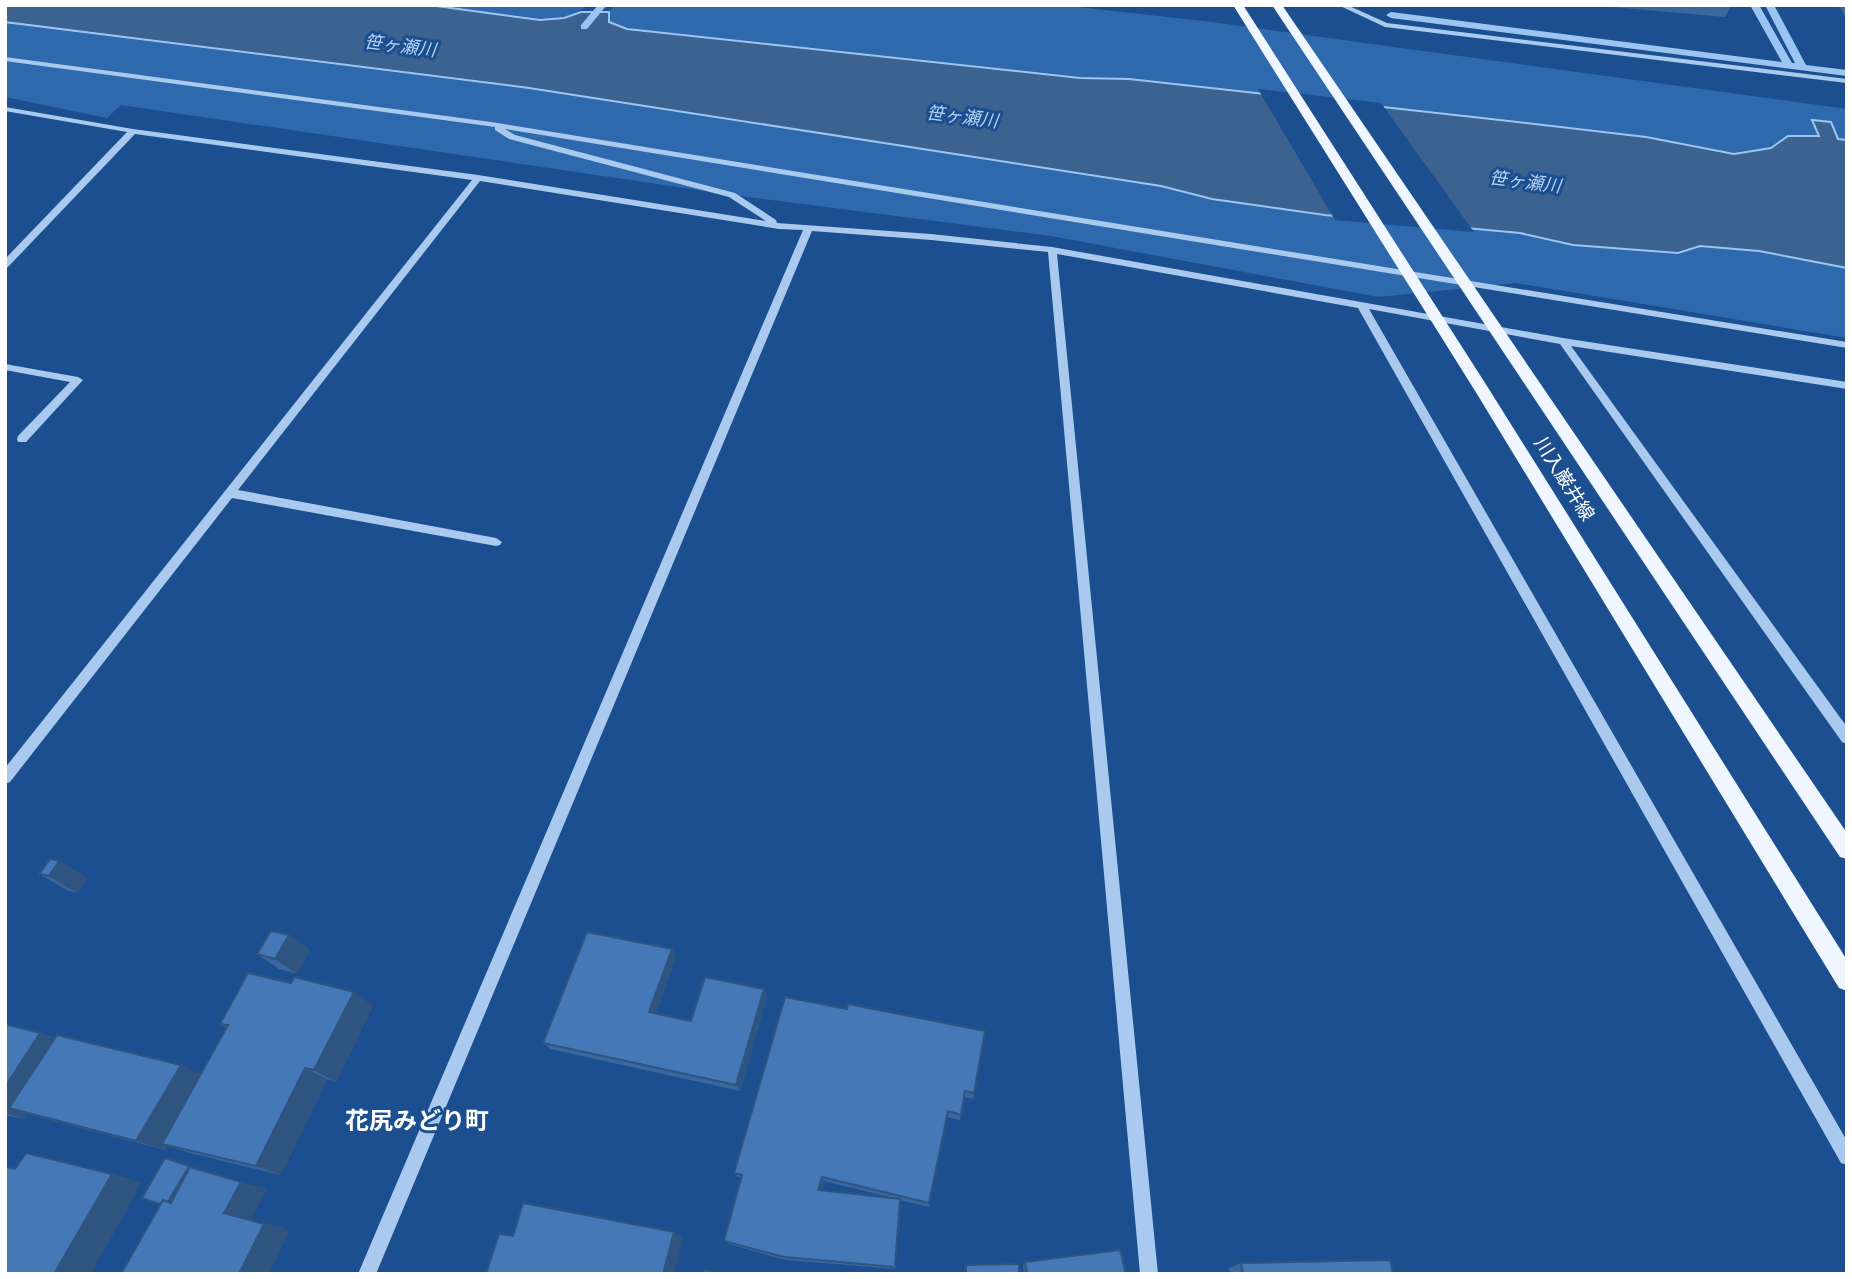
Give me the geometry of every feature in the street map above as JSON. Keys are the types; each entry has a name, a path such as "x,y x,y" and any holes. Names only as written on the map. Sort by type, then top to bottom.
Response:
{"main road":[{"name":"川入巌井線","path":"1238,5 1482,390 1847,979"},
{"name":"川入巌井線","path":"1277,5 1847,850"}],"street":[{"path":"1342,5 1385,25 1847,82"},
{"path":"5,59 491,124 1847,345"},
{"path":"5,109 133,131 478,177 779,226 931,237 1052,250 1563,341 1847,386"},
{"path":"491,124 512,137 732,195 779,226"},
{"path":"5,265 133,131"},
{"path":"5,778 478,177"},
{"path":"367,1274 808,229"},
{"path":"1052,250 1149,1274"},
{"path":"1362,306 1847,1157"},
{"path":"1563,341 1847,738"},
{"path":"5,367 78,380 22,439"},
{"path":"230,493 496,542"}],"shaded area":[{"path":"429,5 587,5 574,14 535,19 488,15"},
{"path":"615,5 1060,5 1212,22 1847,109 1847,140 1838,139 1812,121 1820,136 1788,136 1771,148 1734,154 1646,137 1482,118 1129,79 1080,78 627,29 608,22 609,12"},
{"path":"5,22 529,88 1161,186 1212,199 1325,215 1520,233 1573,245 1678,253 1700,246 1759,251 1847,268 1847,338 1516,283 1378,297 1051,236 732,195 121,105 107,118 5,97"}],"water":[{"name":"笹ヶ瀬川","path":"5,5 429,5 540,20 564,18 581,12 609,12 609,22 627,29 1080,78 1129,79 1482,118 1646,137 1734,154 1771,148 1788,136 1819,136 1812,120 1831,122 1838,139 1847,140 1847,268 1759,251 1700,246 1678,253 1573,245 1520,233 1325,215 1212,199 1161,186 529,88 5,22"}],"pier":[{"path":"1258,89 1381,103 1474,232 1335,220"}],"building":[{"path":"50,859 59,861 49,876 39,874"},
{"path":"271,931 289,935 275,959 257,954"},
{"path":"587,932 672,949 649,1012 691,1021 705,977 764,989 736,1085 543,1043"},
{"path":"248,973 291,983 294,977 354,992 314,1070 305,1068 256,1166 162,1144 228,1025 220,1024"},
{"path":"785,997 847,1009 848,1004 985,1031 974,1093 965,1091 961,1115 948,1111 929,1203 822,1177 818,1190 900,1199 895,1267 784,1257 724,1241 742,1175 734,1173"},
{"path":"5,1024 40,1033 5,1087"},
{"path":"57,1035 181,1065 136,1141 9,1108"},
{"path":"26,1153 112,1174 54,1274 5,1274 5,1167 15,1169"},
{"path":"165,1158 189,1166 168,1202 163,1200 160,1204 142,1198"},
{"path":"190,1167 241,1182 224,1213 264,1224 239,1274 121,1274 163,1200 171,1203"},
{"path":"523,1203 674,1232 663,1274 486,1274 499,1234 513,1236"},
{"path":"1120,1250 1126,1274 1027,1274 1025,1262"},
{"path":"1390,1260 1393,1274 1243,1274 1241,1263"},
{"path":"1019,1264 1019,1274 966,1274 966,1265"},
{"path":"705,1270 722,1274 704,1274"}],"waterway":[{"path":"584,27 603,5"},
{"path":"1754,5 1789,66"},
{"path":"1769,5 1802,67"},
{"path":"1391,15 1789,66"},
{"path":"1789,66 1847,73"}],"district":[{"name":"花尻みどり町","path":"417,1121"}]}
